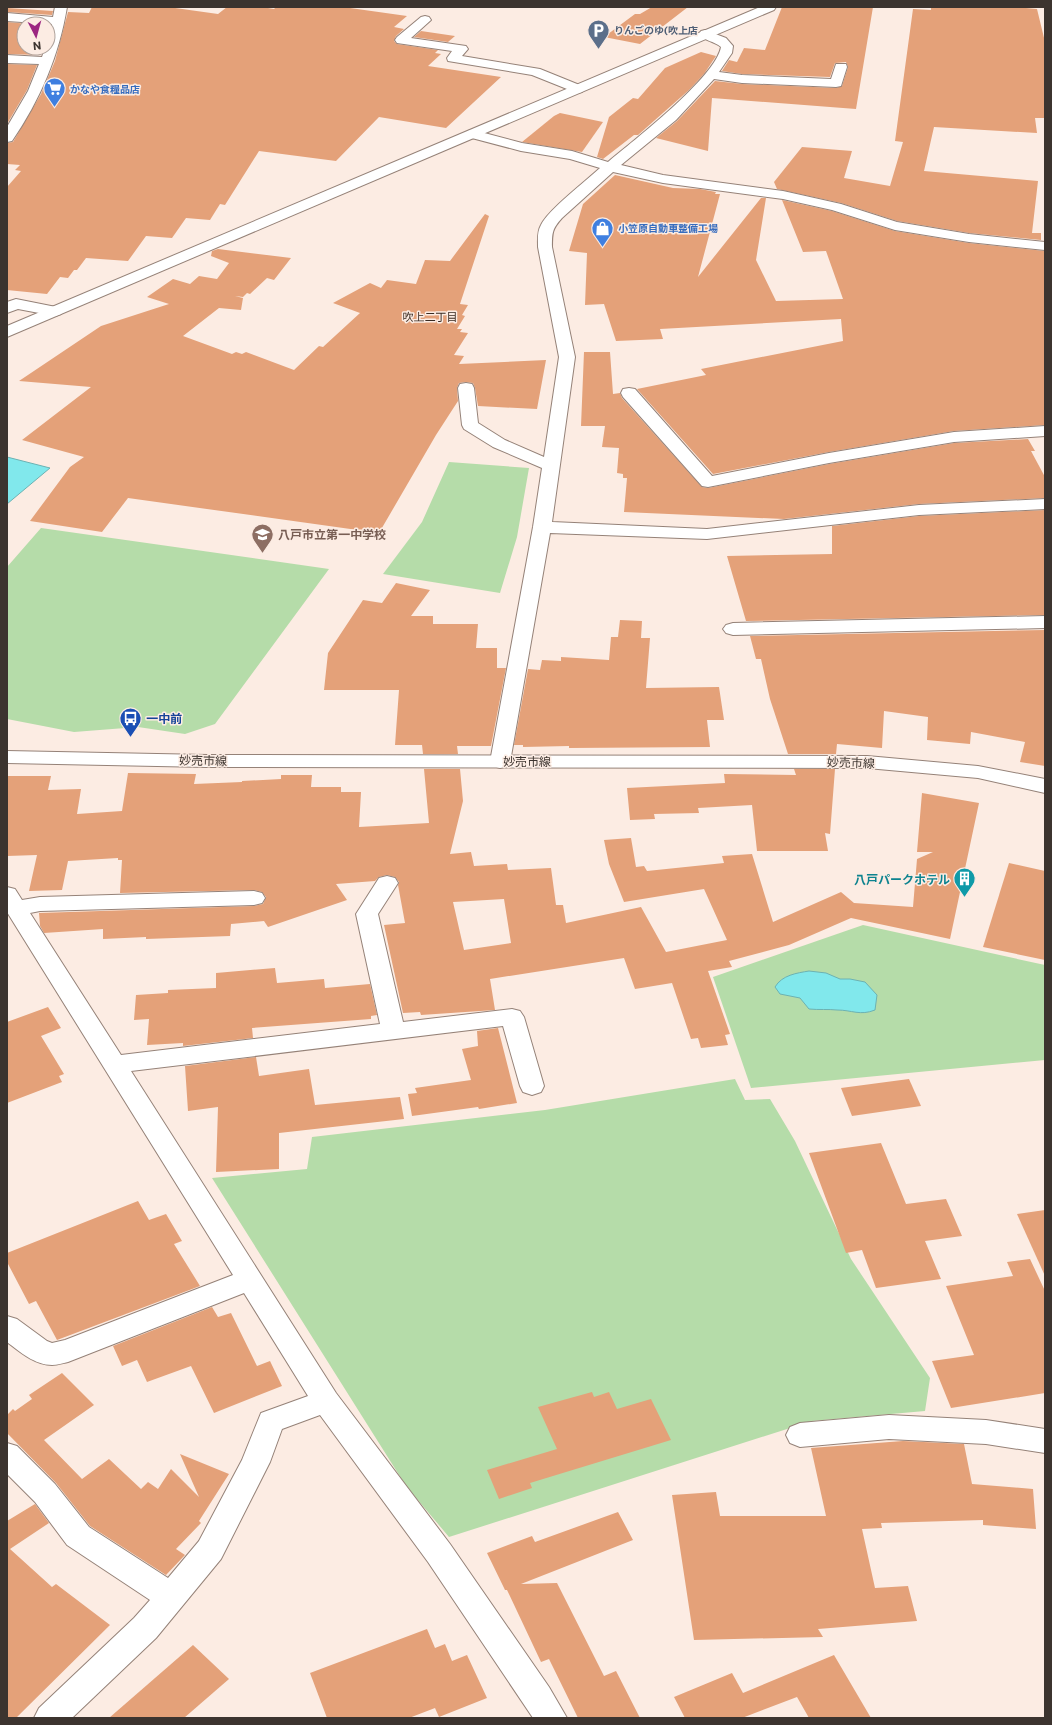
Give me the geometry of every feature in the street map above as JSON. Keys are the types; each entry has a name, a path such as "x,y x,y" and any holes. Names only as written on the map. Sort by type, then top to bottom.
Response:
{"street":[{"path":"7,138 24,112 47,61 55,40 61,7"},
{"path":"7,332 770,7"},
{"path":"7,17 58,21"},
{"path":"425,20 401,40 462,49 453,58 535,72 576,89"},
{"path":"500,762 542,527 567,358 559,311 545,247 545,233 548,225 556,215 610,167 672,116 711,75 726,53 726,46 722,41 704,34"},
{"path":"7,59 47,61"},
{"path":"711,75 742,79 836,83 841,67"},
{"path":"473,134 521,146 572,155 610,167 663,179 783,196 836,207 895,226 969,238 1045,246"},
{"path":"7,308 16,304 55,311"},
{"path":"466,388 470,425 499,445 521,455 551,465"},
{"path":"630,393 708,482 829,458 954,437 1045,431"},
{"path":"542,527 707,534 918,510 1045,504"},
{"path":"733,630 1045,622"},
{"name":"妙売市線","path":"7,757 215,761 867,762 978,772 1045,786"},
{"path":"387,883 368,914 393,1031"},
{"path":"12,901 40,904 254,898"},
{"path":"12,901 326,1401 439,1553 538,1696 551,1718"},
{"path":"114,1064 512,1017 532,1086"},
{"path":"7,1327 38,1350 52,1354 68,1351 249,1280"},
{"path":"50,1718 145,1628 210,1550 256,1462 271,1421 326,1401"},
{"path":"800,1435 889,1427 986,1432 1045,1441"},
{"path":"7,1455 45,1494 78,1536 171,1597"}],"green space":[{"path":"449,462 529,468 517,537 500,593 383,574 422,522"},
{"path":"41,528 329,569 215,724 185,734 138,727 74,732 7,719 7,567"},
{"path":"863,925 1045,965 1045,1060 751,1088 713,977"},
{"path":"735,1079 745,1100 770,1099 795,1141 851,1259 930,1378 925,1411 812,1421 449,1537 406,1486 212,1178 307,1169 312,1137 545,1110"}],"water":[{"path":"7,457 50,468 7,504"},
{"path":"809,971 826,973 840,979 865,982 877,995 875,1010 860,1013 842,1010 809,1009 800,998 780,994 775,987 786,977"}],"building":[{"path":"92,7 168,7 218,14 227,7 262,7 274,9 276,7 343,7 407,16 394,27 404,29 396,36 394,41 397,44 438,50 435,53 441,54 428,66 501,77 446,128 379,117 336,161 259,151 225,205 220,204 210,220 186,218 172,238 146,236 128,261 86,258 77,270 74,270 68,278 60,277 47,294 7,290 7,187 21,171 15,170 20,165 7,164 7,143 13,142 41,94 55,61 68,12 89,13"},
{"path":"652,7 688,7 640,44 604,37 635,14 640,14"},
{"path":"782,7 873,7 856,109 712,98 708,151 656,138 677,121 715,81 742,84 836,88 842,86 848,67 846,62 835,63 830,77 742,74 722,71 729,60 737,62 744,48 765,50"},
{"path":"931,7 1025,7 1037,9 1045,42 1045,118 1035,118 1037,133 934,127 924,171 1038,181 1032,233 1041,233 1041,240 969,233 897,221 841,203 777,189 774,182 802,147 852,151 844,178 890,186 903,142 895,141 913,9 931,10"},
{"path":"7,8 53,11 52,15 7,12"},
{"path":"7,22 16,23 16,54 7,54"},
{"path":"421,31 455,36 448,42 414,37"},
{"path":"701,52 716,56 704,74 689,90 638,135 634,135 603,159 597,157 609,117 633,98 638,99 665,68"},
{"path":"7,64 37,65 27,90 7,124"},
{"path":"560,113 603,122 582,152 522,142 554,116"},
{"path":"615,175 673,188 700,189 716,192 715,194 720,194 698,277 761,198 766,198 756,260 776,301 843,299 826,251 803,252 782,200 832,211 895,231 969,243 1045,251 1045,425 954,431 829,452 713,474 637,389 706,375 701,369 843,341 841,319 660,329 663,339 616,341 604,304 585,305 587,253 569,251 583,204"},
{"path":"485,214 489,216 460,304 468,305 462,315 465,316 457,329 462,329 460,332 468,333 454,355 464,356 459,364 546,360 537,409 478,406 473,383 459,383 457,388 458,401 436,435 379,533 128,498 102,532 30,521 70,467 84,457 22,440 91,387 19,381 101,326 169,304 147,297 173,279 190,284 199,276 217,279 229,263 211,256 212,251 218,249 291,258 274,280 267,278 250,294 247,293 243,297 235,296 243,298 241,310 219,308 183,336 232,354 236,352 242,354 246,352 294,370 319,346 323,347 360,313 333,303 370,283 381,288 387,280 416,284 425,260 450,261"},
{"path":"584,352 610,352 613,394 620,393 622,398 702,487 708,488 829,464 954,443 1028,439 1035,451 1031,451 1045,477 1045,498 919,504 784,519 624,512 627,478 623,478 623,474 617,473 619,448 602,447 605,426 581,426"},
{"path":"1045,510 1045,615 746,621 727,556 832,554 832,526 919,516"},
{"path":"396,583 430,590 411,616 433,616 433,624 478,624 476,648 497,648 497,668 506,668 491,746 457,746 458,754 423,754 422,745 395,745 399,690 324,690 328,653 363,600 382,603"},
{"path":"620,620 642,621 641,638 650,638 646,688 719,687 724,720 707,720 710,747 569,748 569,746 523,747 523,745 514,745 528,669 540,670 542,660 561,661 561,657 609,660 611,637 618,637"},
{"path":"1045,630 1045,766 1020,762 1025,742 971,732 970,744 927,740 928,717 884,711 882,748 837,744 836,754 788,754 770,699 761,659 756,659 750,636"},
{"path":"424,769 460,769 463,801 450,854 471,852 474,866 507,864 508,870 551,868 556,905 563,905 566,923 641,907 666,952 727,940 704,889 624,902 609,864 604,840 631,838 636,867 644,866 647,871 724,863 722,856 752,854 773,922 841,892 854,903 913,907 917,859 933,852 917,852 922,793 979,803 950,939 851,918 789,945 729,961 732,967 708,971 730,1034 725,1035 728,1045 701,1048 698,1038 691,1039 672,983 635,989 624,958 490,979 495,1010 421,1015 420,1012 403,1013 384,925 405,923 398,885 399,882 395,877 387,875 379,877 375,881 336,884 347,900 268,927 264,921 231,924 230,936 103,939 103,929 44,933 40,926 39,913 254,906 263,904 266,897 262,892 254,890 120,893 122,860 118,860 118,858 68,861 62,890 29,891 37,855 7,856 7,776 51,776 48,790 81,789 77,814 122,811 128,773 196,774 194,784 281,779 281,775 312,775 311,787 341,787 341,792 361,792 359,827 429,823","holes":["504,899 511,943 464,950 453,902"]},
{"path":"794,769 835,769 830,834 825,833 828,851 757,851 752,805 698,808 699,813 654,814 655,819 630,820 627,788 725,783 724,774 796,775"},
{"path":"1009,863 1045,871 1045,960 983,947"},
{"path":"275,968 277,983 324,979 325,988 370,984 377,1015 371,1016 371,1019 252,1028 253,1038 183,1046 183,1043 147,1045 149,1019 134,1020 136,995 168,993 168,990 216,988 216,973"},
{"path":"48,1007 61,1028 41,1036 64,1074 59,1076 62,1082 7,1103 7,1022"},
{"path":"498,1028 517,1103 479,1109 478,1107 412,1116 408,1094 417,1093 415,1088 471,1080 462,1049 478,1046 477,1031"},
{"path":"256,1057 259,1076 309,1069 315,1105 400,1097 404,1119 279,1133 279,1169 216,1172 218,1107 188,1111 185,1066"},
{"path":"909,1079 921,1106 852,1116 841,1088"},
{"path":"881,1143 906,1204 946,1199 962,1236 925,1241 941,1279 876,1288 862,1250 846,1253 809,1153"},
{"path":"138,1201 149,1220 166,1214 182,1241 174,1244 200,1286 57,1340 36,1301 29,1304 7,1262 7,1253"},
{"path":"1045,1210 1045,1276 1017,1214"},
{"path":"1030,1259 1045,1291 1045,1393 951,1408 932,1361 974,1355 946,1286 1013,1276 1007,1262"},
{"path":"212,1307 218,1317 231,1313 257,1366 270,1361 282,1386 214,1413 191,1366 147,1382 137,1360 122,1366 113,1346"},
{"path":"62,1373 94,1405 44,1440 82,1479 109,1459 141,1489 148,1482 158,1489 171,1469 199,1497 180,1454 229,1474 199,1521 201,1523 176,1549 185,1555 166,1575 90,1526 56,1483 7,1433 7,1415 13,1409 15,1411 32,1399 29,1395"},
{"path":"592,1392 594,1397 609,1392 617,1409 651,1399 671,1440 530,1483 532,1488 499,1499 487,1470 557,1449 538,1407"},
{"path":"903,1441 964,1444 972,1484 1033,1489 1036,1529 983,1525 983,1520 881,1523 882,1528 862,1529 875,1588 908,1586 917,1621 818,1629 823,1637 694,1640 672,1495 716,1492 720,1516 826,1516 811,1448"},
{"path":"35,1504 49,1523 10,1549 52,1587 56,1584 110,1625 16,1718 7,1718 7,1521"},
{"path":"618,1512 633,1540 521,1584 557,1583 604,1676 616,1671 640,1718 578,1718 549,1659 541,1662 507,1590 505,1590 487,1553 532,1536 535,1542"},
{"path":"427,1629 435,1648 445,1644 452,1661 467,1655 487,1698 439,1717 435,1708 409,1718 327,1718 310,1673"},
{"path":"193,1645 229,1679 184,1718 109,1718"},
{"path":"834,1655 871,1718 809,1718 797,1697 742,1718 685,1718 674,1697 732,1673 743,1693"}],"place":[{"name":"りんごのゆ(吹上店","path":"598,50"},
{"name":"かなや食糧品店","path":"54,108"},
{"name":"小笠原自動車整備工場","path":"602,248"},
{"name":"八戸市立第一中学校","path":"263,554"},
{"name":"一中前","path":"130,738"},
{"name":"八戸パークホテル","path":"965,898"}],"district":[{"name":"吹上二丁目","path":"430,316"}]}
